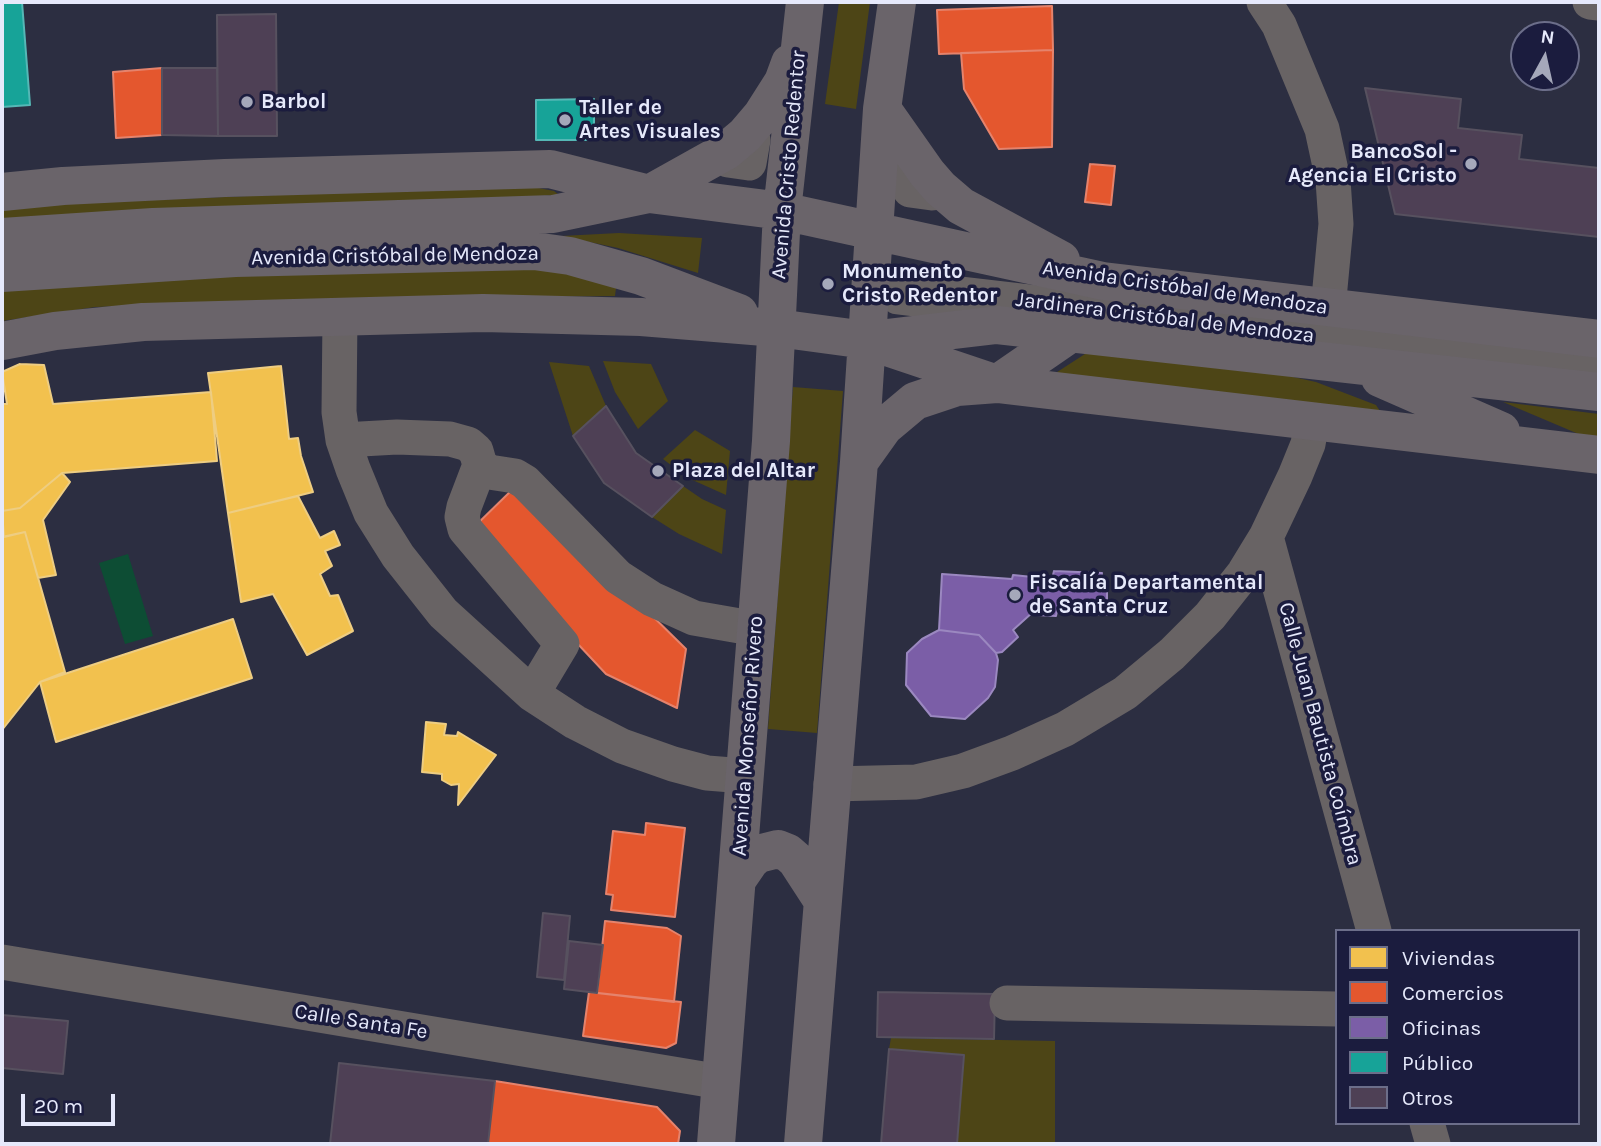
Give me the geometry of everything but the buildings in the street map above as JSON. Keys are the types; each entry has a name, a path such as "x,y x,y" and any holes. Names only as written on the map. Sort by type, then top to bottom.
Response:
{"main road":[{"path":"803,1144 859,461 882,109 897,2"},
{"path":"649,194 726,150 745,135 762,115 783,82 803,20"},
{"name":"Avenida Cristo Redentor","path":"777,328 782,211 803,20"},
{"path":"882,109 940,188 961,206 1103,281"},
{"name":"Avenida Cristóbal de Mendoza","path":"2,192 63,186 225,178 550,169 649,194 782,211 1103,281 1599,339"},
{"name":"Avenida Cristóbal de Mendoza","path":"2,237 153,227 553,214 649,194"},
{"name":"Avenida Cristóbal de Mendoza","path":"2,273 234,258 534,251 570,256 641,276 777,328"},
{"name":"Avenida Cristóbal de Mendoza","path":"2,341 55,331 142,322 340,316 575,314 777,328 866,340 997,384 1599,454"},
{"name":"Avenida Cristóbal de Mendoza","path":"866,340 997,325 1599,392"},
{"name":"Avenida Monseñor Rivero","path":"716,1144 757,629 777,328"},
{"path":"859,461 884,427 915,401 957,387 997,384 1071,333"},
{"path":"1346,363 1536,447"},
{"path":"737,880 758,854 778,849 796,860 822,900"}],"street":[{"path":"1264,2 1279,25 1322,129 1333,180 1336,224 1328,309"},
{"path":"1590,2 1599,3"},
{"name":"Jardinera Cristóbal de Mendoza","path":"1599,368 899,287 898,297 1599,379"},
{"path":"340,316 339,412 343,440 371,513 398,556 443,613 532,694 575,722 622,746 707,773 745,776"},
{"path":"831,784 916,782 963,771 1065,729 1125,693 1172,654 1210,616 1244,573 1266,537 1308,444 1312,421"},
{"path":"343,440 397,437 450,439 468,444 476,450 480,465 464,507 465,529 562,644 532,694"},
{"path":"480,465 489,472 515,476 524,482 618,577 652,599 694,618 757,629"},
{"name":"Calle Juan Bautista Coímbra","path":"1266,537 1373,929"},
{"name":"Calle Santa Fe","path":"2,962 721,1082"},
{"path":"1007,1003 1335,1009"},
{"path":"1428,1125 1433,1144"}],"shaded area":[{"path":"839,2 870,2 856,109 825,104"},
{"path":"523,185 554,191 559,195 2,222 2,206"},
{"path":"619,233 702,238 698,273 618,248 561,236"},
{"path":"548,266 616,288 615,296 340,299 95,307 2,321 2,287 132,278"},
{"path":"1088,352 1275,373 1316,382 1376,405 1382,414 1051,376"},
{"path":"603,361 651,364 668,401 638,429 615,392"},
{"path":"549,362 589,366 606,406 573,436"},
{"path":"793,387 843,391 817,733 768,729"},
{"path":"1503,402 1599,414 1599,440 1588,438"},
{"path":"695,430 730,451 726,495 688,478 663,459"},
{"path":"683,486 726,510 722,554 679,534 652,517"},
{"path":"128,554 153,636 125,644 99,563"},
{"path":"891,1038 1055,1041 1055,1144 957,1144 964,1055 889,1049"}],"place":[{"name":"Barbol","path":"247,102"},
{"name":"Taller de Artes Visuales","path":"565,120"},
{"name":"BancoSol - Agencia El Cristo","path":"1471,164"},
{"name":"Monumento Cristo Redentor","path":"828,284"},
{"name":"Plaza del Altar","path":"658,471"},
{"name":"Fiscalía Departamental de Santa Cruz","path":"1015,595"}]}
